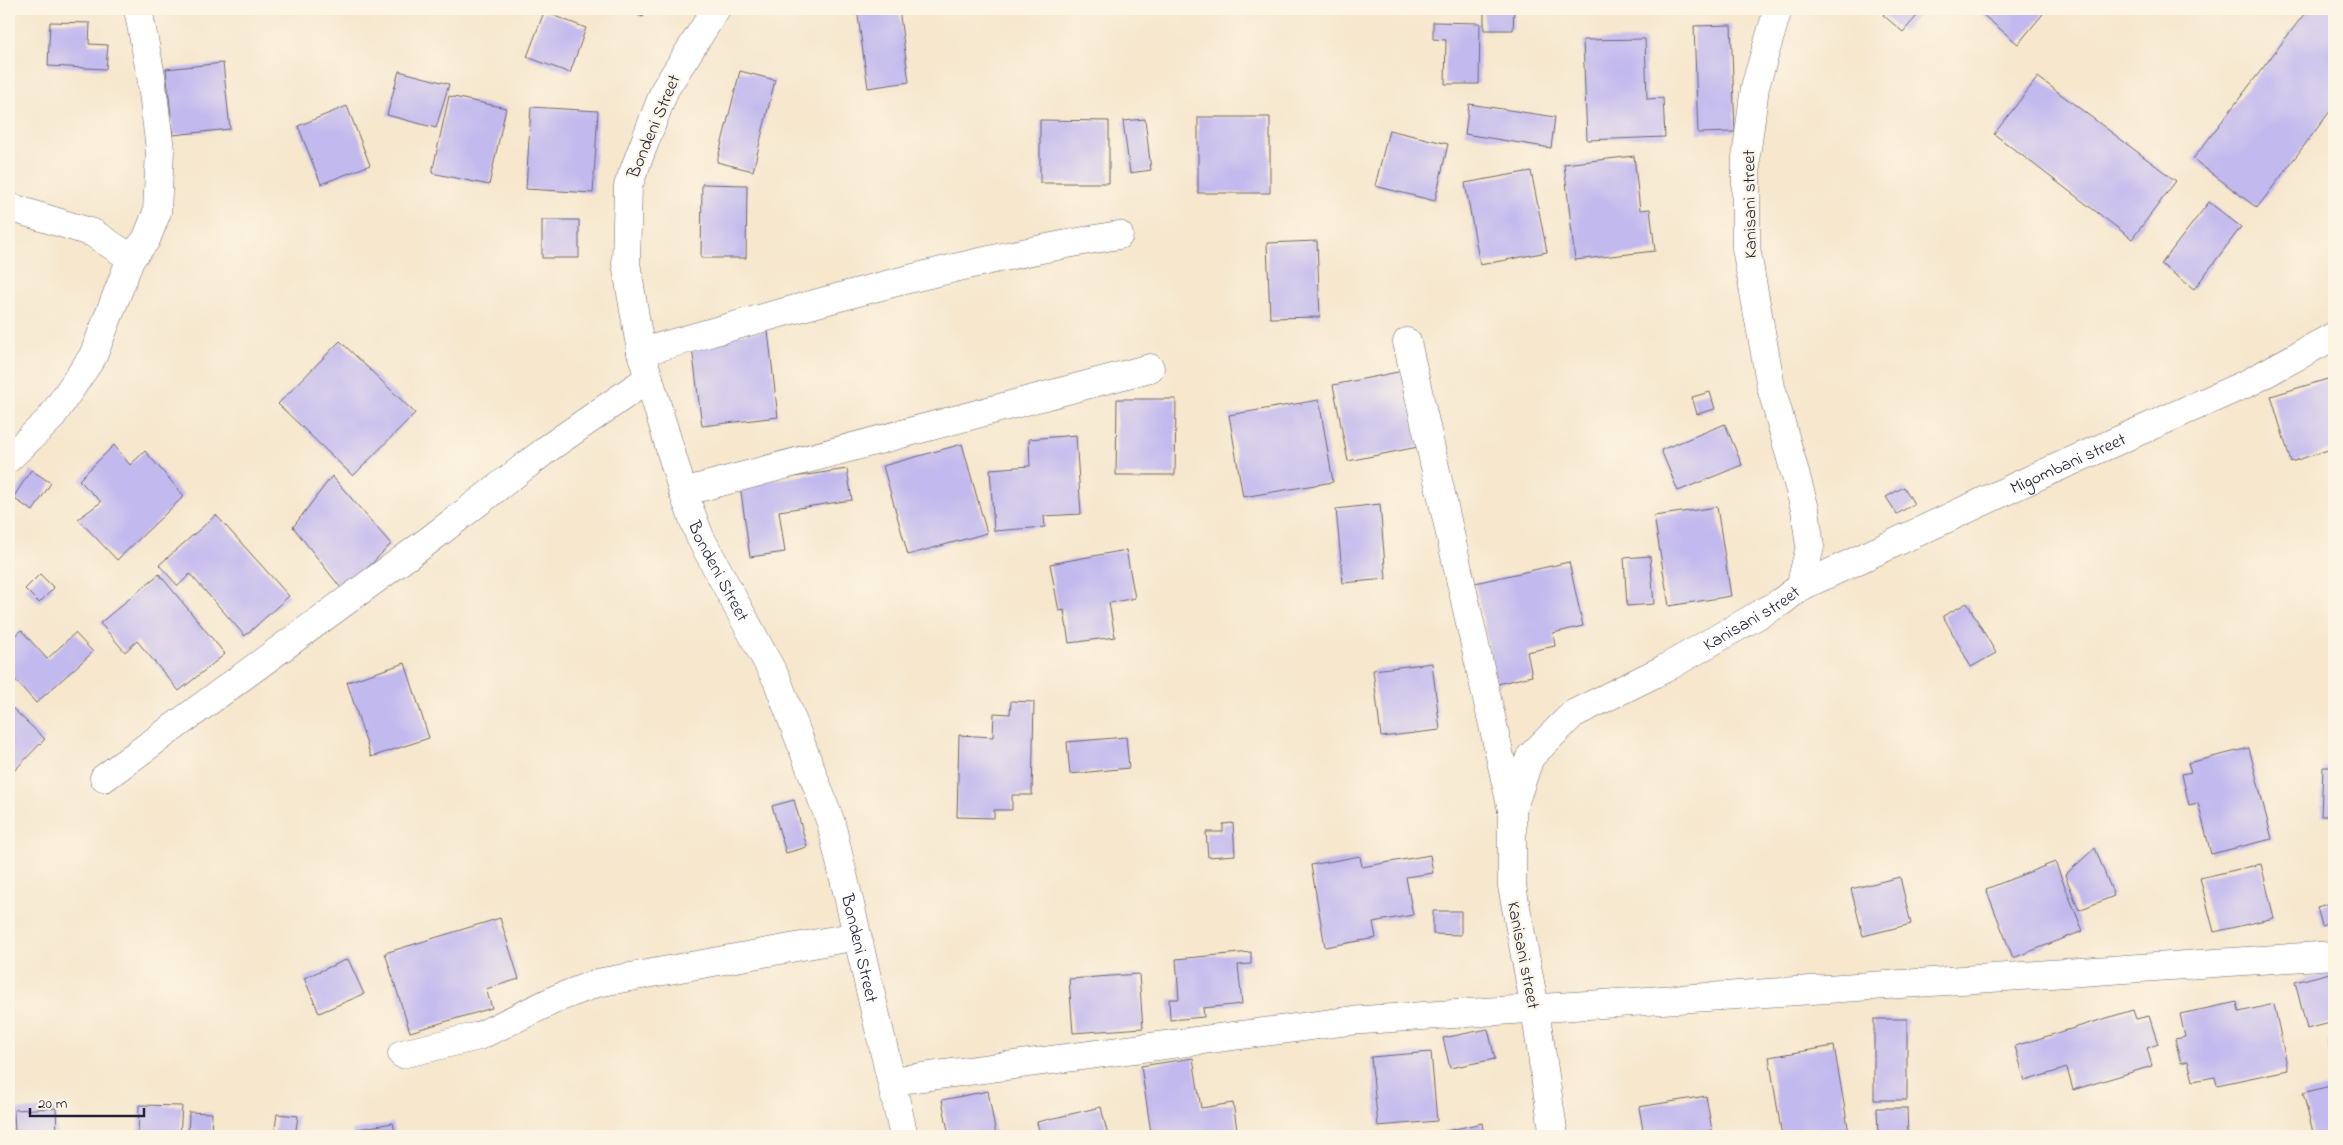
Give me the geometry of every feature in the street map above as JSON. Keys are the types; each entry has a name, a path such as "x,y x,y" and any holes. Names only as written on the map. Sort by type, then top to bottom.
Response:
{"street":[{"path":"9,458 50,418 93,356 131,258 146,240 157,212 160,150 152,76 138,9"},
{"name":"Bondeni Street","path":"716,9 665,89 628,186 626,263 641,352 683,492 700,537 777,680 831,823 904,1136"},
{"name":"Kanisani street","path":"1554,1136 1535,1009 1512,886 1512,810 1530,757 1573,714 1664,669 1781,602 1800,587 1810,548 1805,509 1771,387 1746,248 1746,157 1755,87 1778,9"},
{"path":"9,207 93,233 131,258"},
{"path":"641,352 908,279 1049,246 1119,234"},
{"name":"Migombani street","path":"1800,587 2038,476 2250,382 2334,336"},
{"path":"1407,342 1512,810"},
{"path":"683,492 1150,368"},
{"path":"104,778 428,541 550,447 649,378"},
{"path":"402,1054 479,1036 558,998 597,983 857,936"},
{"path":"892,1081 1348,1021 2334,955"}],"building":[{"path":"623,9 646,9 643,17"},
{"path":"857,9 899,9 909,82 868,88"},
{"path":"1466,9 1514,9 1513,30 1484,30 1484,11 1466,11"},
{"path":"1888,9 1923,9 1903,32 1883,15"},
{"path":"1976,9 2047,9 2018,44"},
{"path":"2308,9 2334,9 2334,106 2257,208 2193,159"},
{"path":"544,12 586,28 570,73 527,57"},
{"path":"50,22 90,23 89,44 108,45 106,69 48,66"},
{"path":"1433,22 1480,23 1479,84 1445,84 1446,40 1433,39"},
{"path":"1731,25 1735,132 1698,133 1694,26"},
{"path":"1645,39 1647,99 1663,98 1665,137 1587,140 1583,40"},
{"path":"223,63 230,129 173,135 166,69"},
{"path":"399,71 449,84 436,128 387,115"},
{"path":"740,71 775,80 753,171 717,162"},
{"path":"2038,77 2176,181 2132,239 1994,134"},
{"path":"449,96 506,108 489,185 432,173"},
{"path":"1469,104 1555,117 1551,148 1465,134"},
{"path":"347,106 370,165 321,184 298,126"},
{"path":"531,107 598,111 593,193 526,189"},
{"path":"1198,117 1270,117 1270,193 1198,193"},
{"path":"1145,119 1151,170 1130,173 1123,121"},
{"path":"1040,120 1109,121 1109,183 1040,183"},
{"path":"1389,130 1448,144 1435,201 1375,186"},
{"path":"1634,156 1640,210 1650,209 1655,251 1575,260 1564,164"},
{"path":"1531,171 1547,252 1480,265 1465,183"},
{"path":"702,184 747,185 746,258 701,258"},
{"path":"2209,202 2241,227 2194,289 2161,264"},
{"path":"542,220 579,220 579,258 542,258"},
{"path":"1317,241 1320,317 1270,318 1267,243"},
{"path":"768,331 778,417 702,426 691,340"},
{"path":"340,341 415,413 353,476 278,404"},
{"path":"1403,371 1418,447 1348,461 1333,385"},
{"path":"2334,377 2334,448 2291,462 2271,396"},
{"path":"1710,392 1715,409 1697,414 1692,397"},
{"path":"1117,399 1176,399 1175,475 1116,475"},
{"path":"1319,400 1333,482 1243,497 1229,415"},
{"path":"1725,424 1742,465 1678,491 1661,450"},
{"path":"1076,435 1081,514 1044,516 1045,527 994,531 990,469 1030,466 1029,439"},
{"path":"962,444 987,533 908,555 883,466"},
{"path":"114,445 130,465 145,451 184,496 117,560 78,519 101,502 79,480"},
{"path":"847,469 852,500 779,511 785,552 750,557 740,485"},
{"path":"31,470 51,483 33,511 13,498"},
{"path":"332,476 391,544 344,592 293,527"},
{"path":"1904,487 1914,504 1897,514 1886,497"},
{"path":"1380,504 1386,579 1343,583 1336,509"},
{"path":"1717,507 1731,596 1669,606 1654,516"},
{"path":"216,515 289,596 245,636 190,574 178,586 159,565"},
{"path":"1126,550 1135,598 1109,603 1115,637 1069,643 1064,610 1059,611 1050,564"},
{"path":"1650,556 1654,604 1627,606 1624,558"},
{"path":"1569,562 1583,626 1553,633 1555,646 1527,652 1532,676 1497,684 1475,583"},
{"path":"40,574 54,588 39,603 25,589"},
{"path":"159,574 225,654 179,691 137,641 125,652 100,623"},
{"path":"1967,603 1996,653 1971,667 1943,616"},
{"path":"21,630 47,659 75,633 93,652 36,703 9,673 9,641"},
{"path":"405,663 429,738 371,757 347,682"},
{"path":"1432,663 1440,730 1381,737 1373,670"},
{"path":"1011,701 1034,702 1032,795 1012,795 1012,810 994,810 994,818 957,817 959,735 993,737 994,713 1010,714"},
{"path":"9,705 45,739 9,776"},
{"path":"1126,737 1129,768 1070,774 1067,742"},
{"path":"2249,748 2272,839 2211,854 2198,803 2189,805 2182,774 2191,772 2188,763"},
{"path":"2323,767 2334,767 2334,816 2321,816"},
{"path":"794,800 807,847 786,853 772,806"},
{"path":"1233,823 1235,855 1208,857 1206,832 1223,832 1223,824"},
{"path":"2095,848 2114,896 2079,910 2065,875"},
{"path":"1430,855 1433,873 1406,877 1413,915 1373,922 1376,938 1325,947 1311,865 1360,856 1362,867"},
{"path":"2055,862 2083,931 2013,958 1986,889"},
{"path":"2261,864 2274,918 2214,932 2200,878"},
{"path":"1900,877 1911,924 1863,936 1851,889"},
{"path":"2334,902 2334,922 2322,926 2317,907"},
{"path":"1433,911 1461,911 1461,935 1433,934"},
{"path":"500,918 519,979 486,989 492,1008 410,1032 385,953"},
{"path":"1251,952 1251,964 1238,965 1242,1004 1203,1008 1204,1017 1170,1020 1169,999 1179,999 1176,959"},
{"path":"348,959 364,994 319,1013 304,978"},
{"path":"2334,972 2334,1022 2307,1029 2295,982"},
{"path":"1139,974 1143,1028 1073,1033 1069,979"},
{"path":"2237,1002 2239,1012 2274,1004 2288,1070 2217,1085 2215,1077 2193,1081 2188,1061 2181,1063 2175,1039 2185,1037 2180,1014"},
{"path":"2133,1010 2136,1019 2149,1016 2158,1044 2147,1048 2152,1066 2073,1090 2067,1068 2025,1081 2015,1046"},
{"path":"1874,1019 1907,1019 1907,1100 1874,1100"},
{"path":"1488,1029 1495,1059 1450,1068 1443,1038"},
{"path":"2334,1040 2334,1060 2333,1060 2329,1041"},
{"path":"1834,1046 1849,1133 1828,1136 1782,1136 1769,1057"},
{"path":"1431,1052 1437,1121 1378,1126 1371,1057"},
{"path":"1193,1058 1201,1108 1233,1103 1238,1136 1165,1136 1164,1131 1151,1133 1141,1066"},
{"path":"2334,1085 2334,1136 2314,1136 2303,1093"},
{"path":"988,1091 996,1135 949,1136 942,1100"},
{"path":"1706,1096 1713,1136 1644,1136 1639,1107"},
{"path":"139,1105 182,1106 180,1136 138,1136"},
{"path":"1101,1107 1108,1136 1040,1136 1037,1122"},
{"path":"56,1108 57,1133 15,1134 14,1110"},
{"path":"1877,1108 1907,1108 1908,1136 1878,1136"},
{"path":"189,1112 212,1113 211,1136 188,1136"},
{"path":"277,1114 298,1116 295,1136 274,1136"},
{"path":"393,1123 396,1136 353,1136 352,1130"},
{"path":"1482,1123 1484,1136 1433,1136 1433,1134"}]}
